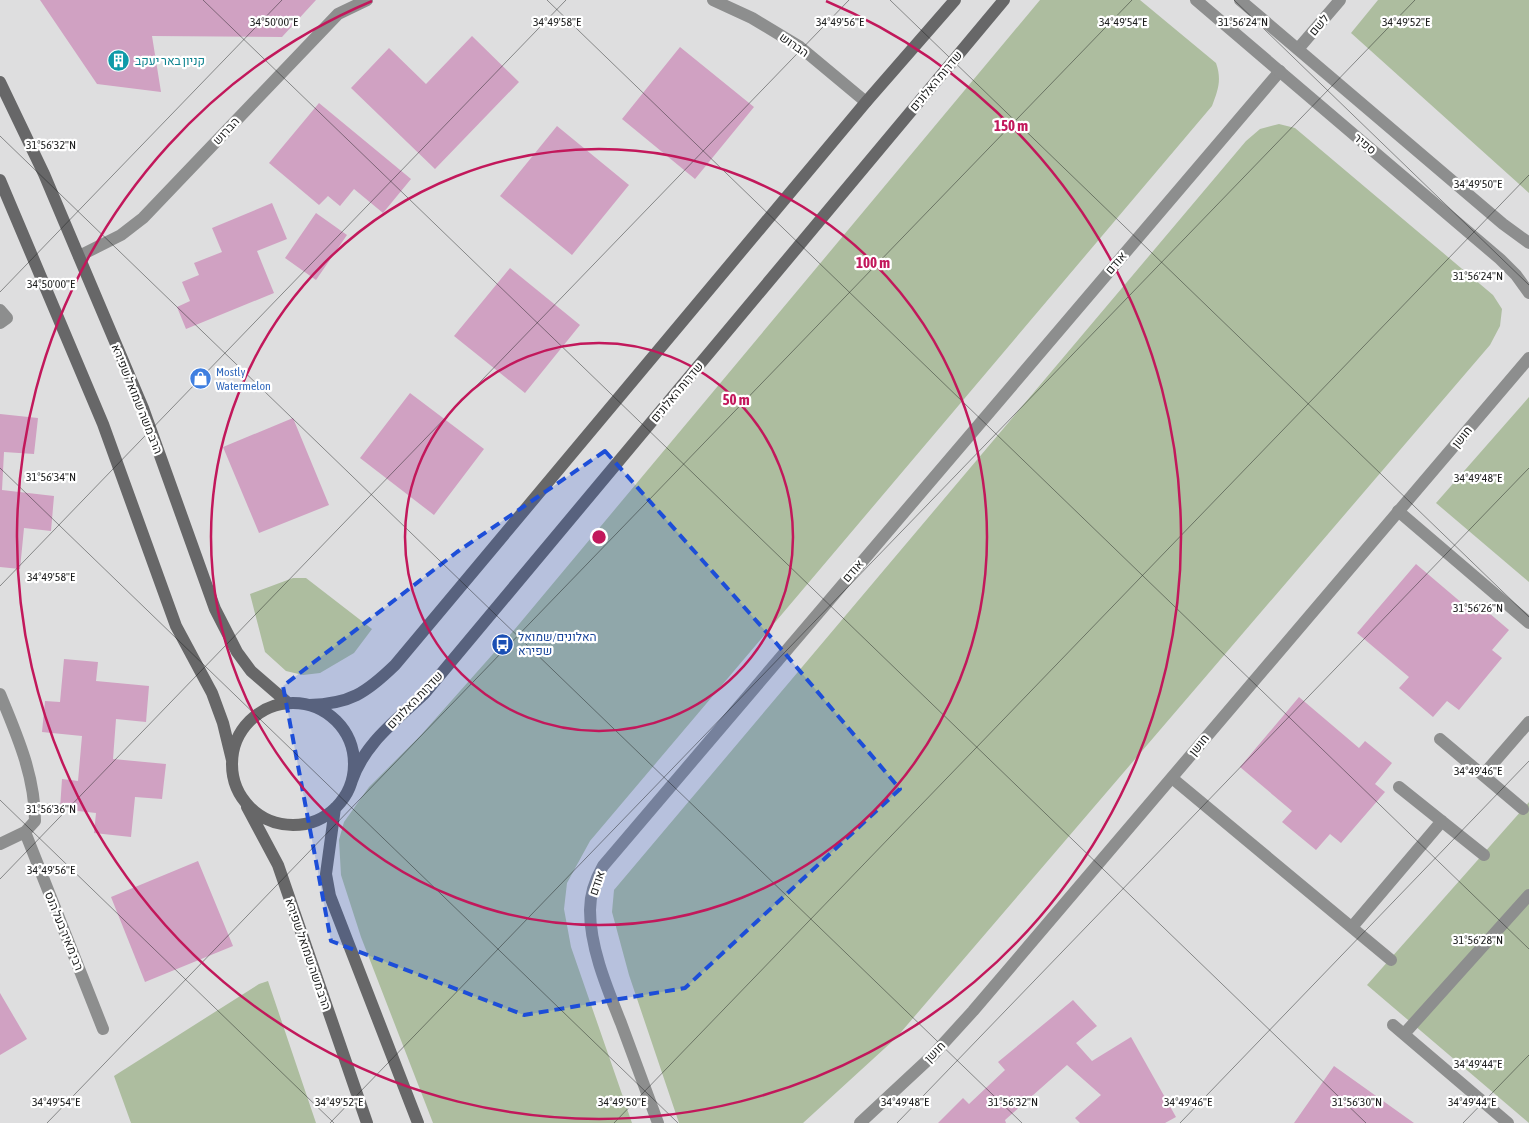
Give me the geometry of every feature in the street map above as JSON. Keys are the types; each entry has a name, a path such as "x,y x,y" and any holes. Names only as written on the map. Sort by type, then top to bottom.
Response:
{"main road":[{"path":"232,760 237,741 247,724 264,710 288,703 310,705 334,704 353,698 373,686 395,665 866,102 955,0"},
{"name":"שדרות האלונים","path":"351,783 358,763 369,747 424,693 1004,0"},
{"name":"הרב משה שמואל שפירא","path":"0,82 44,174 143,408 215,609 237,652 251,671 288,703"},
{"path":"0,180 103,424 176,626 212,693 223,723 238,789 249,806 258,814 284,824 297,825 317,820 335,808 351,783 354,761 352,746 345,731 329,715 310,705"},
{"name":"הרב משה שמואל שפירא","path":"238,789 278,865 367,1123"},
{"path":"335,808 326,874 330,896 418,1123"}],"street":[{"name":"הברוש","path":"78,256 121,235 143,218 338,14 367,0"},
{"name":"הברוש","path":"713,0 752,18 800,47 866,102"},
{"name":"ספיר","path":"1196,0 1500,260 1516,275 1529,294"},
{"path":"1240,0 1503,224 1529,243"},
{"name":"לשם","path":"1298,49 1340,0"},
{"name":"אודם","path":"658,1123 609,993 597,952 590,911 591,896 596,878 603,866 1280,72"},
{"path":"0,310 6,318 0,323"},
{"name":"חושן","path":"860,1123 952,1035 1529,358"},
{"path":"1398,511 1529,623"},
{"path":"0,694 30,775 35,801 35,821 25,832 0,844"},
{"path":"1483,775 1529,722"},
{"path":"1440,739 1523,809"},
{"path":"1172,778 1392,960"},
{"path":"1400,786 1484,855"},
{"path":"1352,927 1442,821"},
{"name":"רבי מאיר בעל הנס","path":"25,832 103,1029"},
{"path":"1404,1034 1529,895"},
{"path":"1393,1025 1508,1123"}],"highlighted area":[{"path":"605,451 777,644 900,789 685,988 524,1015 331,941 283,686 457,552"}],"green space":[{"path":"1040,0 1140,0 1216,63 1219,75 1212,106 590,841 567,883 564,909 571,947 632,1123 433,1123 361,937 341,875 339,840 344,822 369,787 421,735 515,629"},
{"path":"1378,0 1529,0 1529,193 1351,33"},
{"path":"1279,124 1295,128 1493,295 1502,309 1500,326 1490,345 896,1038 803,1123 679,1123 629,975 612,912 614,890 1246,141 1260,129"},
{"path":"1529,397 1529,582 1436,503"},
{"path":"293,578 306,578 372,629 354,653 320,673 303,675 286,671 265,652 250,594"},
{"path":"1529,802 1529,1123 1367,985"},
{"path":"268,981 316,1123 131,1123 114,1076 259,984"}],"building":[{"name":"קניון באר יעקב","path":"40,0 316,0 282,37 152,36 161,92 97,84"},
{"path":"472,36 519,82 435,169 351,88 389,48 426,84"},
{"path":"680,47 754,107 695,179 622,119"},
{"path":"319,103 411,179 383,213 354,189 340,206 328,196 319,205 269,163"},
{"path":"557,126 629,185 572,255 500,196"},
{"path":"272,203 287,239 257,251 274,293 186,329 177,307 190,301 182,282 199,275 194,263 222,252 212,228"},
{"path":"316,213 347,235 316,280 285,258"},
{"path":"510,268 580,325 525,393 454,336"},
{"path":"410,393 484,449 434,515 360,458"},
{"path":"0,414 38,418 34,454 4,452 2,490 54,496 51,531 24,528 20,569 0,567"},
{"path":"293,418 329,505 259,533 223,447"},
{"path":"1416,564 1476,615 1482,607 1509,630 1492,650 1502,658 1459,710 1447,701 1433,717 1399,688 1409,677 1357,633"},
{"path":"64,659 98,662 96,681 149,686 146,722 116,719 113,759 166,764 162,799 135,797 131,837 94,833 96,813 60,809 62,779 78,781 82,736 42,732 45,701 60,702"},
{"path":"1299,697 1359,748 1365,741 1392,763 1375,784 1385,792 1341,843 1330,834 1316,850 1282,822 1292,811 1240,767"},
{"path":"198,861 233,946 145,982 111,897"},
{"path":"0,993 27,1039 0,1055"},
{"path":"1073,1000 1097,1026 1076,1043 1092,1061 1131,1037 1176,1117 1165,1123 1080,1123 1075,1118 1101,1095 1067,1065 1005,1120 1006,1123 938,1123 963,1098 969,1104 1005,1070 998,1062"},
{"path":"1334,1066 1414,1123 1294,1123"}],"place":[{"name":"קניון באר יעקב","path":"119,61"},
{"name":"Mostly Watermelon","path":"200,379"},
{"name":"האלונים/שמואל שפירא","path":"502,644"}]}
